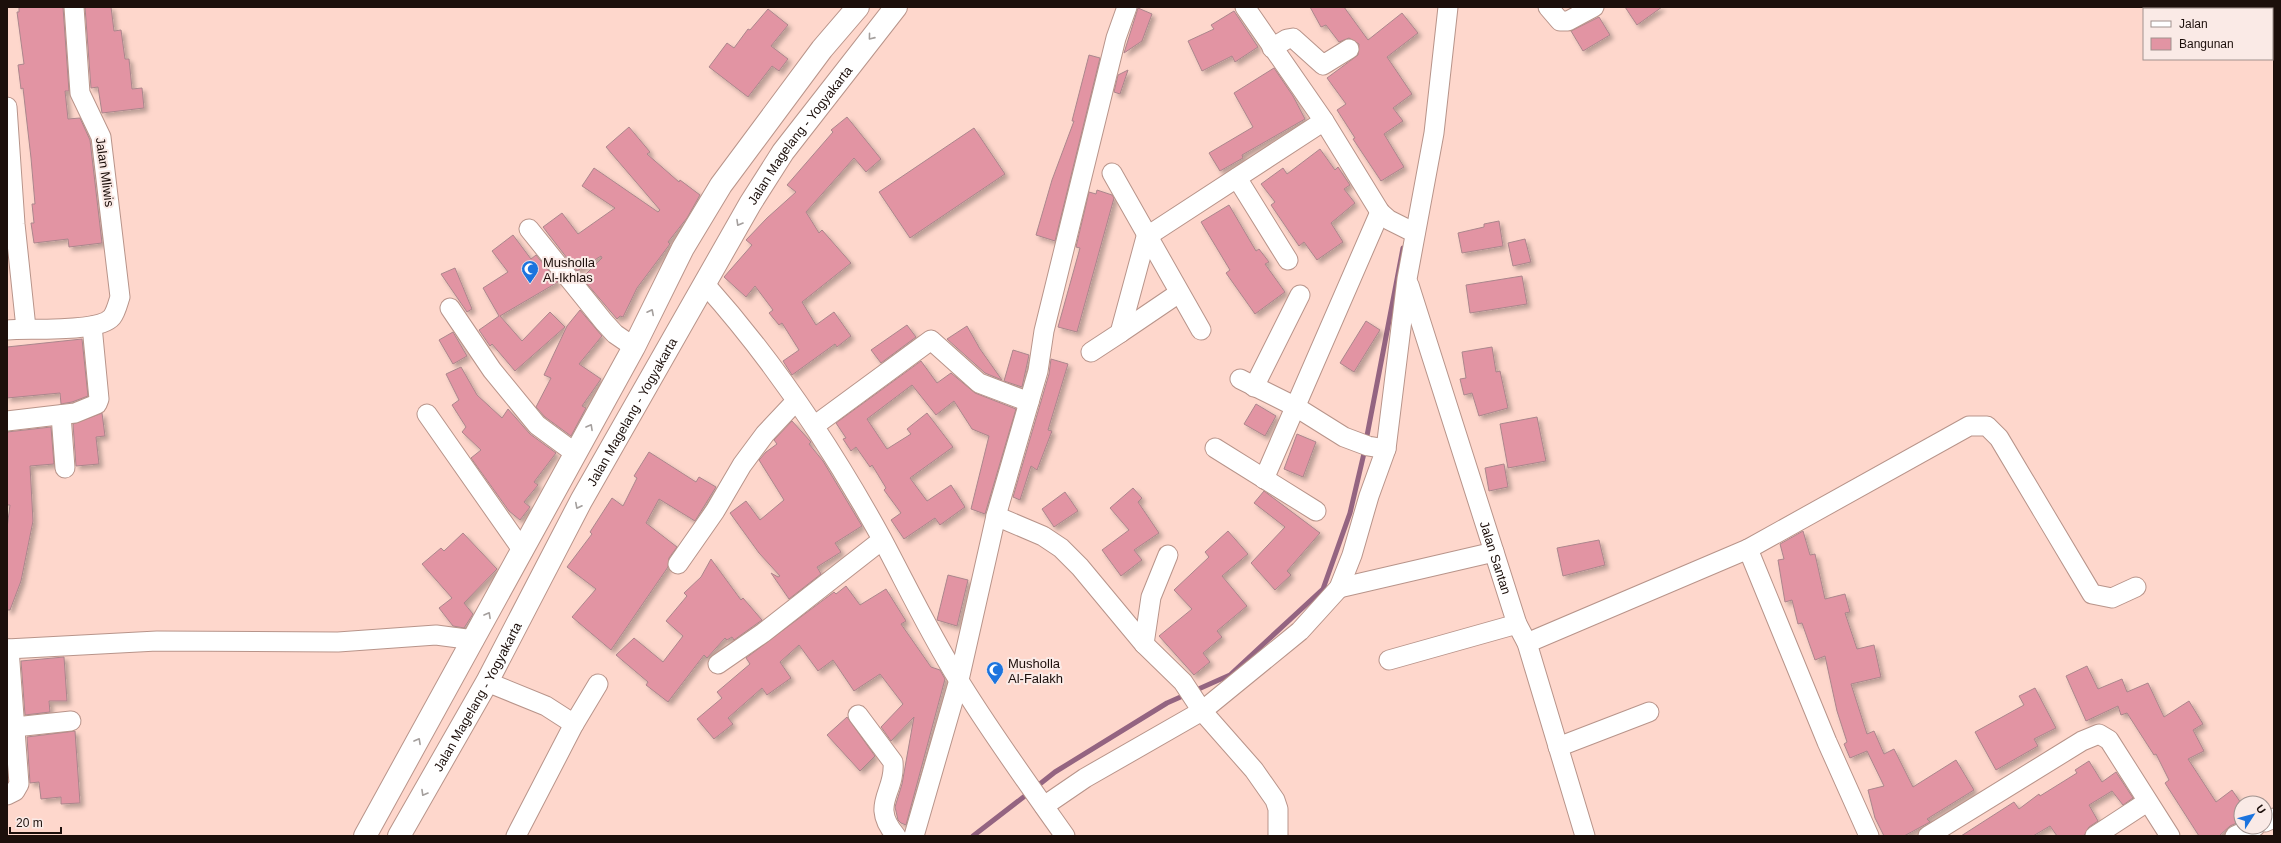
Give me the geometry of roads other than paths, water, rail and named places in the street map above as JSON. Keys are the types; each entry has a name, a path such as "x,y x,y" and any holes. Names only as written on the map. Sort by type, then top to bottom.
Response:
{"highway":[{"name":"Jalan Magelang - Yogyakarta","path":"365,836 634,347 683,248 720,185 822,49 858,7"},
{"name":"Jalan Magelang - Yogyakarta","path":"399,836 488,682 581,501 704,283 782,152 896,7"}],"street":[{"name":"Jalan Mliwis","path":"74,7 80,93 101,137 120,297 112,316 108,320 92,326"},
{"path":"914,836 959,680 996,516 1038,371 1044,331 1116,38 1127,7"},
{"path":"1245,7 1324,121 1385,216 1412,232"},
{"path":"1041,803 1085,778 1199,705 1300,631 1339,588 1352,555 1369,496 1407,280 1412,232 1434,133 1448,7"},
{"path":"1548,7 1560,21 1568,22 1594,7"},
{"path":"1272,48 1287,39 1293,38 1323,65 1349,49"},
{"path":"7,107 11,224 26,328"},
{"path":"1120,333 1146,237 1324,121"},
{"path":"1112,173 1146,237 1201,330"},
{"path":"1237,178 1288,260"},
{"path":"1264,479 1385,216"},
{"path":"529,229 604,322 615,334 634,347"},
{"name":"Jalan Santan","path":"1407,280 1517,624 1527,643 1585,836"},
{"path":"704,283 740,323 814,426 882,540 916,607 959,680 1041,803 1065,836"},
{"path":"1091,352 1179,293"},
{"path":"1300,295 1247,383 1296,407 1344,437 1377,447"},
{"path":"450,308 492,370 537,425 575,453"},
{"path":"7,330 92,326 99,400 93,407 75,413 7,420"},
{"path":"814,426 931,340 979,383 1029,402"},
{"path":"678,564 715,511 742,465 765,434 796,401"},
{"path":"427,414 523,551"},
{"path":"61,415 65,468"},
{"path":"1527,643 1748,549 1969,426 1987,426 1999,438 2092,594 2112,598 2136,587"},
{"path":"1215,448 1316,511"},
{"path":"996,516 1043,536 1061,548 1080,567 1144,644 1183,682 1199,705 1254,770 1274,800 1278,809 1278,836"},
{"path":"718,664 763,633 882,540"},
{"path":"1748,549 1826,742 1869,836"},
{"path":"1339,588 1494,552"},
{"path":"1144,644 1151,597 1168,555"},
{"path":"1389,660 1517,624"},
{"path":"7,795 15,791 19,784 8,649 157,641 338,642 436,635 474,640"},
{"path":"488,682 546,706 574,724"},
{"path":"516,836 574,724 598,684"},
{"path":"1558,747 1649,712"},
{"path":"858,715 893,762 894,769 884,800 883,817 896,836"},
{"path":"15,727 71,721"},
{"path":"1928,836 2082,741 2099,734 2109,740 2170,836"},
{"path":"2095,836 2147,802"}],"waterway":[{"path":"1366,441 1403,248"},
{"path":"1036,787 1055,772 1167,703 1230,675 1323,589 1350,513 1365,449"},
{"path":"973,836 1030,792"}],"place":[{"name":"Musholla Al-Ikhlas","path":"530,284"},
{"name":"Musholla Al-Falakh","path":"995,685"}]}
